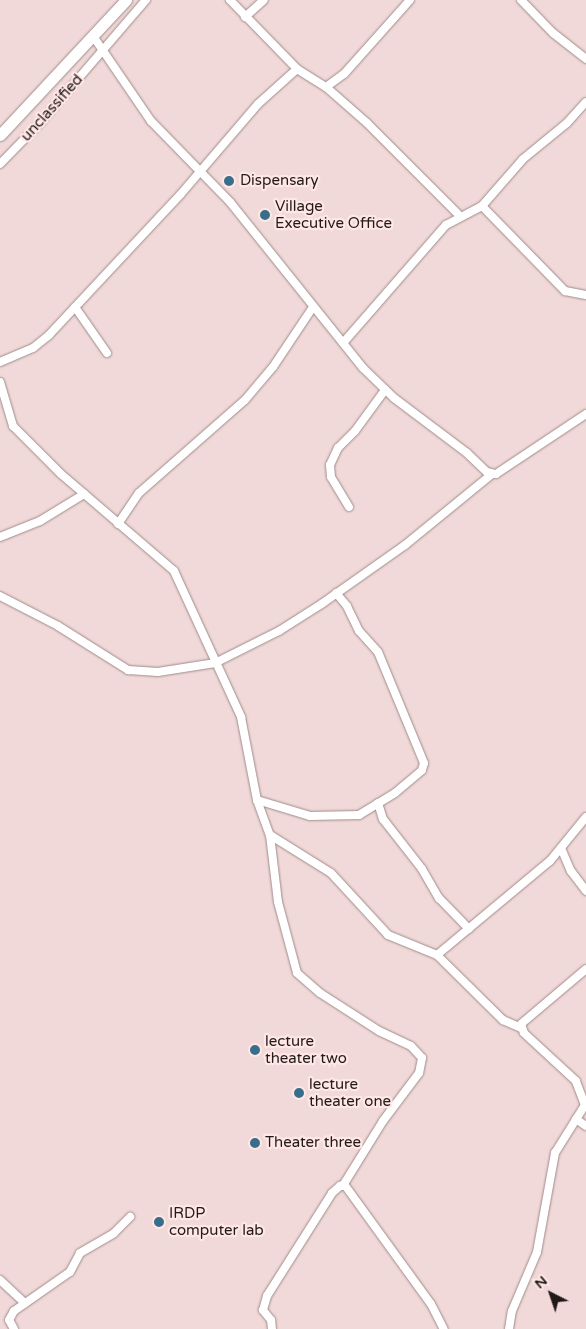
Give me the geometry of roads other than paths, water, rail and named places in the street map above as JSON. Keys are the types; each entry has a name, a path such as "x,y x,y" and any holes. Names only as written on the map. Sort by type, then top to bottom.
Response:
{"highway":[{"path":"0,135 126,0"}],"street":[{"name":"unclassified","path":"0,164 104,51 146,0"},
{"path":"230,0 297,69 326,87 460,216"},
{"path":"245,17 264,0"},
{"path":"326,87 335,83 410,0"},
{"path":"521,0 553,32 586,59"},
{"path":"93,36 152,121 200,170 343,343 385,390 492,474"},
{"path":"0,362 41,344 258,104 297,69"},
{"path":"332,93 335,83"},
{"path":"343,343 446,225 482,206 523,159 568,123 586,102"},
{"path":"482,206 565,291 586,295"},
{"path":"118,524 139,494 245,400 273,367 313,307"},
{"path":"75,308 107,352"},
{"path":"0,382 13,426 84,494 174,571 241,716 257,800 270,835 278,902 297,973 320,993 379,1030 411,1046 422,1058 419,1073 358,1159 344,1186 340,1186 332,1193 267,1296 263,1310 271,1320 272,1329"},
{"path":"349,507 331,476 330,465 338,448 355,431 385,390"},
{"path":"0,596 58,626 128,670 158,672 216,663 278,631 336,593 405,545 492,474 586,414"},
{"path":"0,537 40,521 84,494"},
{"path":"257,800 272,807 324,817 359,815 412,779 422,770 424,763 378,652 359,631 346,606 336,593"},
{"path":"378,803 383,819 422,869 438,898 469,929"},
{"path":"437,955 561,848 586,817"},
{"path":"270,835 331,873 388,935 437,955 503,1020 521,1028 576,1081 586,1102 555,1153 537,1252 512,1311 508,1329"},
{"path":"561,848 571,871 586,891"},
{"path":"521,1028 523,1021 586,969"},
{"path":"576,1119 586,1126"},
{"path":"344,1186 431,1304 444,1329"},
{"path":"14,1329 9,1320 11,1315 70,1272 80,1253 114,1233 130,1216"},
{"path":"0,1280 25,1303"}],"place":[{"name":"Dispensary","path":"229,181"},
{"name":"Village Executive Office","path":"265,215"},
{"name":"lecture theater two","path":"255,1050"},
{"name":"lecture theater one","path":"299,1093"},
{"name":"Theater three","path":"255,1143"},
{"name":"IRDP computer lab","path":"159,1222"}]}
